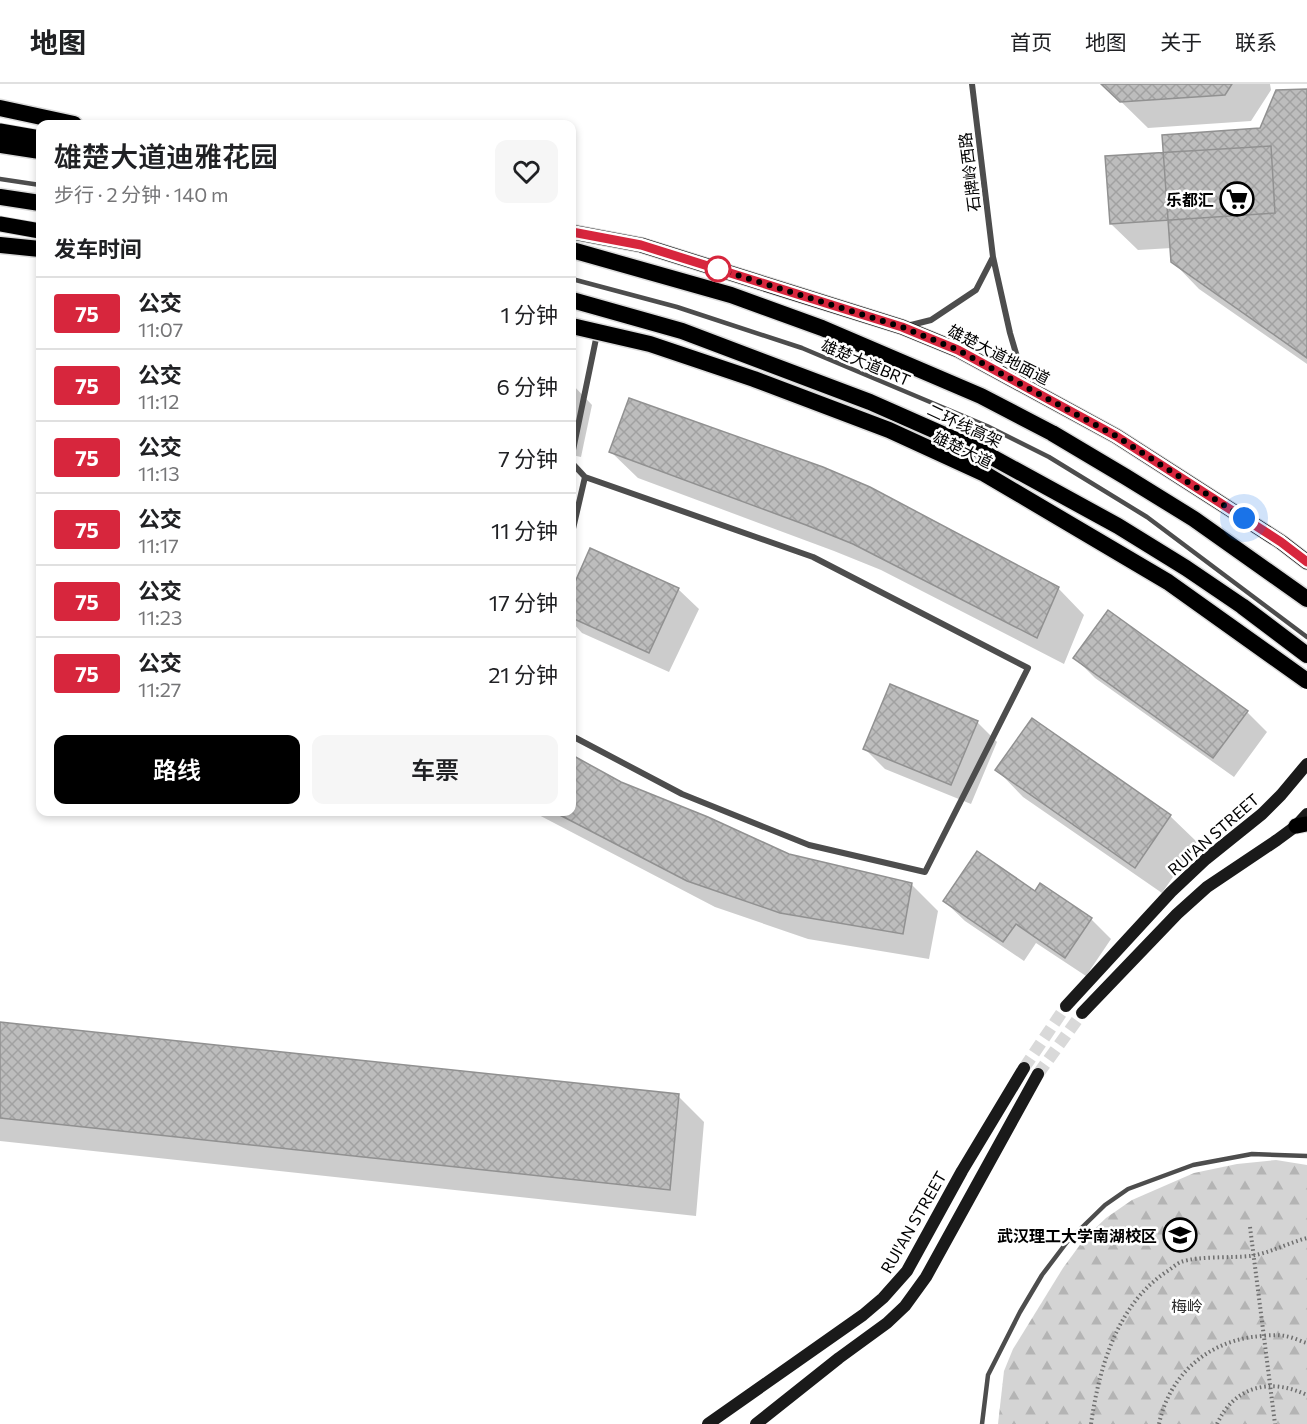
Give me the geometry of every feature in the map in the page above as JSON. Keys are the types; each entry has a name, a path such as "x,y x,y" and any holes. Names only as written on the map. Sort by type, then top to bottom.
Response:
{"highway":[{"path":"0,108 56,120"},
{"path":"0,145 36,150"},
{"path":"0,197 36,202"},
{"path":"0,245 36,249"},
{"path":"576,251 731,295 822,328 981,396 1052,433 1194,519 1307,598"},
{"name":"二环线高架","path":"576,301 682,331 870,402 981,451 1066,496 1186,568 1242,606 1307,656"},
{"path":"576,326 650,344 754,379 889,430 985,474 1168,582 1307,681"}],"main road":[{"path":"0,131 36,137"},
{"path":"0,224 36,230"},
{"name":"雄楚大道地面道","path":"576,233 641,245 902,327 958,350 1116,436 1281,542 1307,562"},
{"name":"雄楚大道","path":"576,326 685,355 778,388 881,429 1049,512 1154,574 1307,674"},
{"name":"RUI'AN STREET","path":"1066,1006 1171,892 1206,859 1262,814 1307,764"},
{"path":"1082,1013 1177,914 1208,886 1302,825 1307,814"},
{"name":"RUI'AN STREET","path":"708,1424 863,1315 896,1284 907,1271 962,1171 1024,1068"},
{"path":"756,1424 887,1323 905,1306 926,1277 1038,1074"}],"street":[{"name":"石牌岭西路","path":"972,84 993,257 1010,333 1027,388"},
{"path":"902,327 931,320 976,290 993,257"},
{"path":"576,436 598,330"},
{"path":"576,467 585,477 813,557 1028,668 925,873 809,845 682,794 576,738"},
{"path":"576,516 585,477"}],"lane":[{"path":"0,179 36,184"},
{"name":"雄楚大道BRT","path":"576,280 677,307 802,348 987,426 1049,457 1147,517 1307,637"},
{"path":"982,1424 988,1375 1020,1312 1042,1275 1067,1242 1105,1205 1128,1189 1193,1165 1252,1154 1307,1156"}],"path":[{"path":"1250,1227 1275,1424"},
{"path":"1091,1424 1103,1366 1117,1332 1128,1309 1150,1283 1182,1262 1254,1255 1307,1238"},
{"path":"1159,1424 1165,1403 1174,1385 1188,1367 1204,1354 1222,1344 1264,1335 1285,1336 1307,1343"},
{"path":"1217,1424 1221,1415 1234,1400 1258,1386 1279,1385 1307,1395"}],"green space":[{"name":"梅岭","path":"1276,1160 1307,1165 1307,1424 998,1424 1004,1371 1013,1349 1063,1268 1085,1238 1106,1218 1132,1200 1194,1173 1237,1164"}],"building":[{"path":"1101,84 1232,84 1225,95 1120,102"},
{"name":"乐都汇","path":"1307,89 1307,358 1171,262 1162,135 1260,128 1276,90"},
{"path":"1271,146 1275,213 1110,224 1105,156"},
{"path":"629,398 823,467 870,487 1059,587 1037,638 853,544 609,452"},
{"path":"590,548 679,588 649,653 576,620 576,580"},
{"path":"1108,610 1248,711 1213,758 1073,658"},
{"path":"890,684 978,721 951,785 863,749"},
{"path":"1032,718 1171,815 1135,868 995,770"},
{"path":"576,757 621,782 708,817 789,854 912,883 903,934 780,913 687,881 562,816 576,816"},
{"path":"977,851 1035,891 1040,883 1092,918 1065,958 1016,924 1003,942 943,901"},
{"path":"0,1022 679,1094 670,1190 0,1118"}],"tunnel":[{"path":"1024,1068 1066,1006"},
{"path":"1038,1074 1082,1013"}],"bus line":[{"name":"75","path":"576,233 641,245 902,327 958,350 1116,436 1281,542 1307,562"}],"place":[{"name":"乐都汇","path":"1237,199"},
{"name":"武汉理工大学南湖校区","path":"1180,1235"}],"route":[{"path":"718,269 902,327 958,350 1116,436 1244,518"}]}
